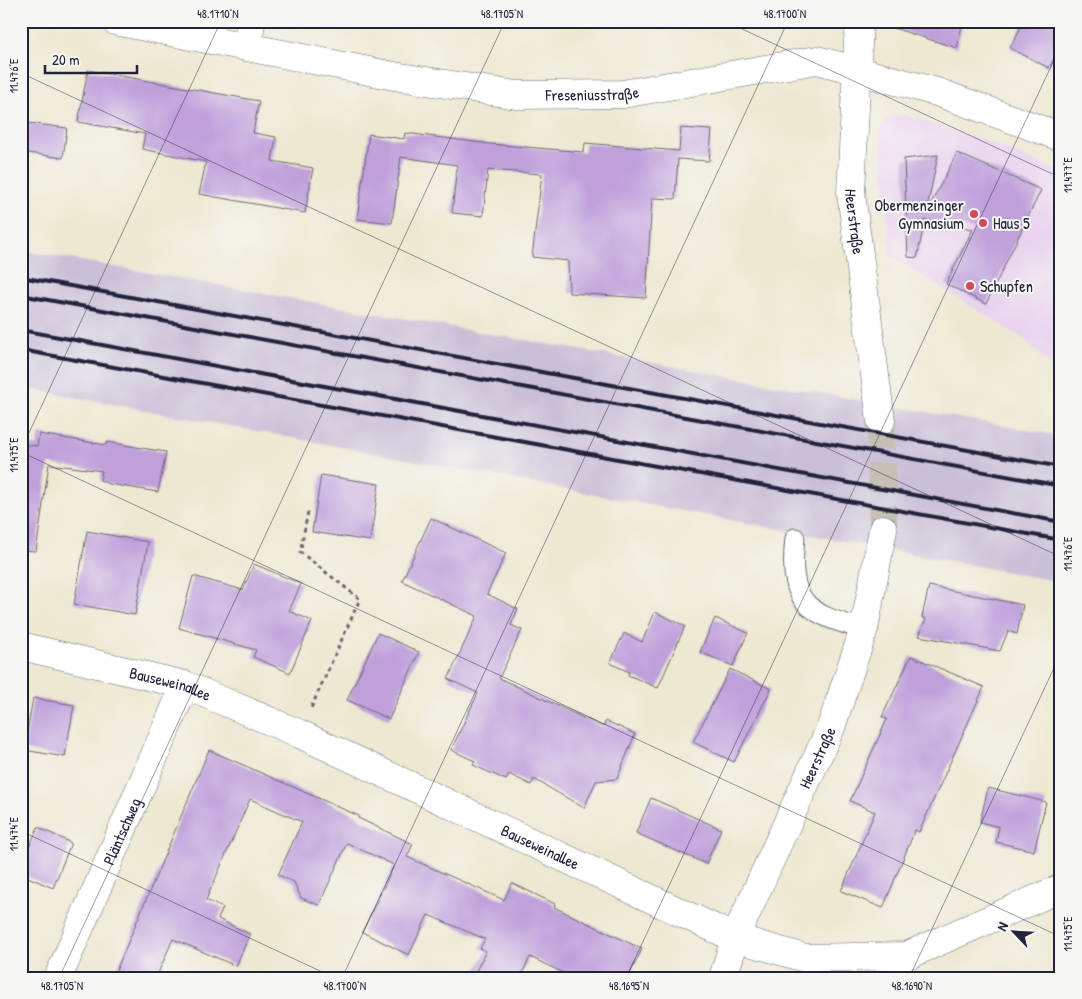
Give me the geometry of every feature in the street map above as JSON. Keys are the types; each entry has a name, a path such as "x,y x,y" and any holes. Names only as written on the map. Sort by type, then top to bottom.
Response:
{"street":[{"name":"Freseniusstraße","path":"114,21 249,33 394,76 516,95 623,94 817,60 937,92 1061,137"},
{"name":"Heerstraße","path":"860,21 851,193 881,420"},
{"name":"Heerstraße","path":"723,978 735,938 830,727 864,629 883,529"},
{"name":"Bauseweinallee","path":"21,646 185,685 300,734 735,938 805,958 906,956 1061,888"},
{"name":"Pläntschweg","path":"58,978 185,685"}],"lane":[{"path":"795,538 793,559 796,588 809,608 831,620 864,629"}],"path":[{"path":"300,734 360,599 300,552 308,512"}],"shaded area":[{"name":"Obermenzinger Gymnasium","path":"905,115 980,139 1061,172 1061,375 1021,337 890,256 880,131 887,117"},
{"path":"21,250 1061,436 1061,582 21,387"}],"building":[{"path":"891,21 963,21 957,48 890,27"},
{"path":"1024,21 1061,21 1061,45 1049,68 1010,48"},
{"path":"88,70 259,101 253,133 276,137 272,161 313,168 305,213 199,194 206,162 142,149 145,134 78,122"},
{"path":"21,122 67,128 63,158 21,152"},
{"path":"681,128 712,130 709,161 678,159 675,199 652,198 646,298 569,293 568,261 532,257 542,174 488,170 483,216 452,213 457,165 401,157 392,223 357,219 369,134 404,139 405,133 490,144 584,152 585,143 679,151"},
{"name":"Haus 5","path":"957,153 1041,190 986,304 946,284 973,229 925,220 917,258 908,257 904,159 938,155 926,213"},
{"path":"39,434 106,445 107,442 166,452 158,492 109,484 100,480 102,471 49,464 36,551 21,550 21,444 37,446"},
{"path":"321,475 379,484 370,541 312,532"},
{"path":"431,518 506,553 487,594 518,609 511,625 522,630 499,678 603,727 606,721 635,734 617,779 596,781 584,808 534,779 531,785 509,774 506,780 473,765 475,761 451,750 478,693 448,679 477,616 402,581"},
{"path":"87,531 148,542 135,615 74,604"},
{"path":"254,564 301,584 289,611 312,621 290,673 253,657 256,650 179,628 193,576 243,590"},
{"path":"929,586 1023,605 1017,634 1008,631 1000,651 919,636 926,619 922,617"},
{"path":"655,612 685,626 658,688 628,675 629,672 610,663 624,633 642,642"},
{"path":"715,618 748,633 733,666 700,652"},
{"path":"378,633 419,652 389,719 347,700"},
{"path":"911,656 984,687 919,832 915,830 883,908 841,891 875,812 850,801 887,719 882,717"},
{"path":"730,669 771,689 734,762 693,742"},
{"path":"33,698 74,705 65,757 24,750"},
{"path":"209,750 359,816 358,818 413,844 407,857 504,900 512,883 555,904 554,907 642,949 628,978 574,978 530,957 520,978 490,978 476,971 486,951 480,948 485,939 428,915 409,955 362,932 394,865 347,843 319,905 301,898 294,882 278,875 302,822 250,799 206,900 223,908 218,919 250,934 236,966 173,939 156,978 113,978"},
{"path":"988,788 1046,802 1034,851 996,842 999,827 980,822"},
{"path":"651,798 721,829 706,864 636,833"},
{"path":"38,827 71,843 53,888 21,874 21,841 30,845"}],"tunnel":[{"path":"881,421 883,529"}],"railway":[{"path":"21,277 1061,467"},
{"path":"21,295 1061,486"},
{"path":"21,330 1061,522"},
{"path":"21,350 1061,540"}],"place":[{"name":"Obermenzinger Gymnasium","path":"974,214"},
{"name":"Haus 5","path":"983,223"},
{"name":"Schupfen","path":"970,286"}]}
